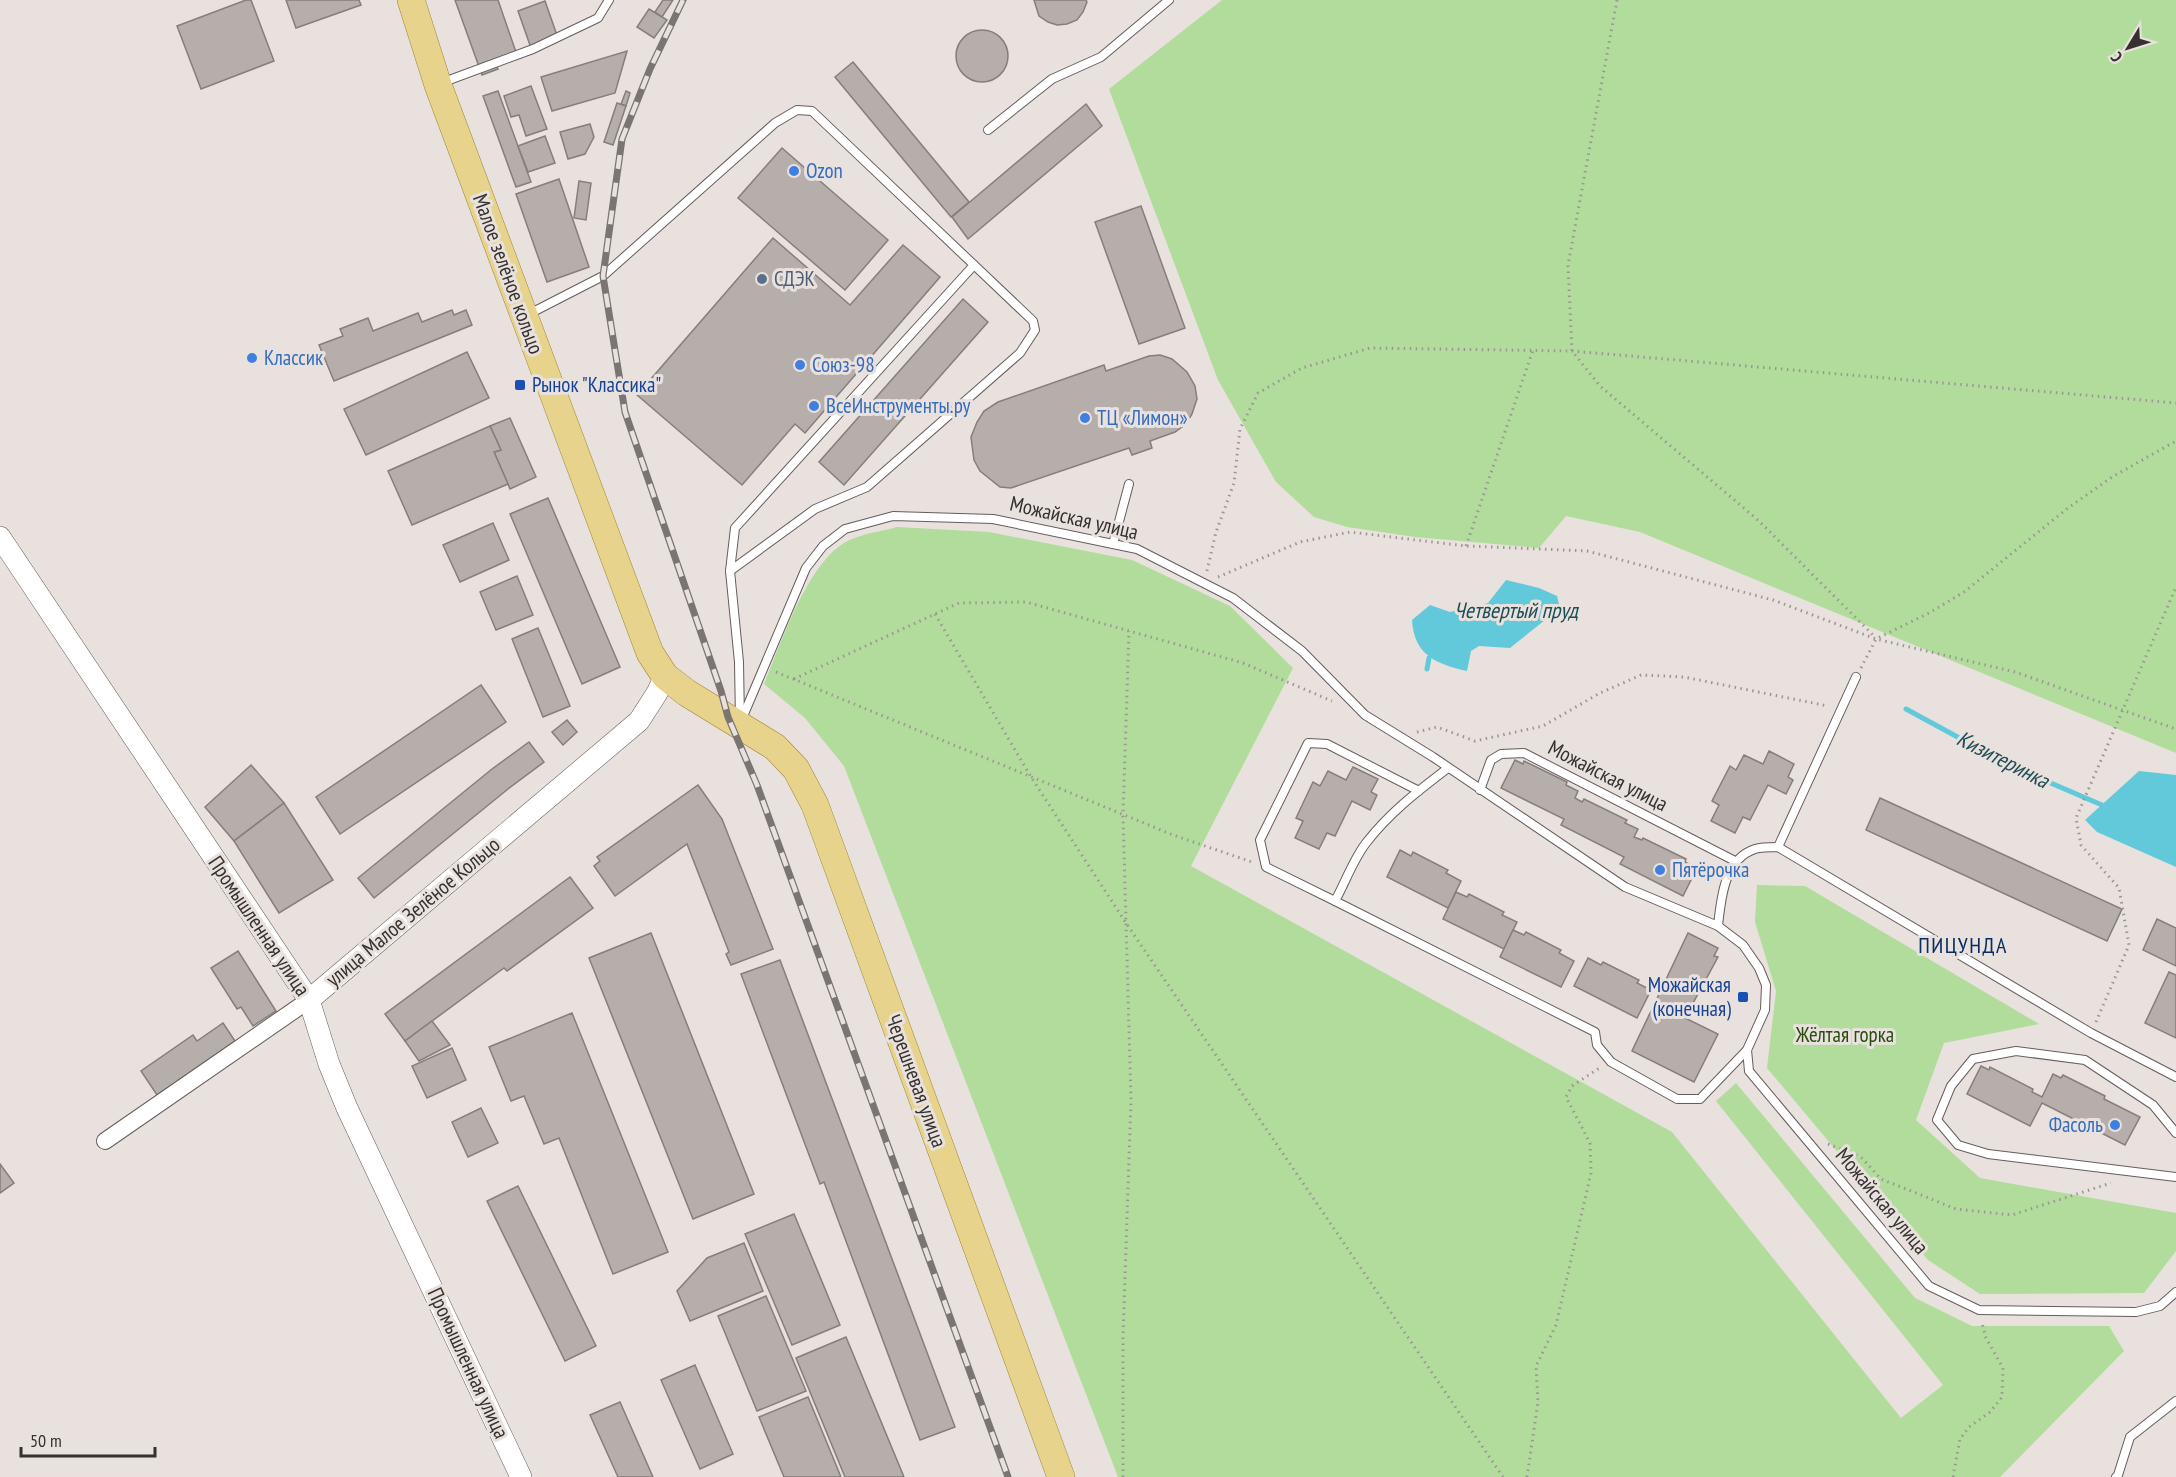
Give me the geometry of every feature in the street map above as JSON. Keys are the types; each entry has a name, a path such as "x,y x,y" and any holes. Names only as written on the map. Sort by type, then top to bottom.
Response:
{"main road":[{"name":"Малое зелёное кольцо","path":"411,0 438,85 650,653 665,676 687,693 734,721"},
{"name":"Черешневая улица","path":"734,721 775,747 796,769 815,805 1061,1477"}],"street":[{"name":"Промышленная улица","path":"0,537 309,1000 322,1036 328,1064 347,1108 520,1477"},
{"name":"улица Малое Зелёное Кольцо","path":"105,1141 309,1000 639,721 665,676"}],"lane":[{"path":"438,85 533,49 598,18 609,0"},
{"path":"988,130 1052,79 1101,57 1169,0"},
{"path":"524,317 603,276 775,123 796,110 812,111 1033,321 1035,330 1020,353 867,487 815,508 730,571"},
{"path":"734,721 739,662 730,571 735,528 974,265"},
{"path":"1113,544 1129,484"},
{"name":"Можайская улица","path":"734,721 764,666 806,568 823,546 845,529 893,516 993,519 1137,549 1233,598 1302,651 1365,715 1625,887 1718,926 1743,945 1759,968 1766,985 1766,1010 1747,1050 1749,1071 1929,1286 1979,1310 2136,1312 2160,1306 2176,1292"},
{"path":"1778,847 1856,677"},
{"path":"1419,791 1327,744 1308,743 1260,840 1266,867 1595,1032 1597,1046 1611,1062 1677,1099 1700,1100 1747,1050"},
{"name":"Можайская улица","path":"1480,790 1491,760 1501,754 1524,753 1735,861"},
{"path":"1335,901 1364,845 1397,807 1448,768"},
{"path":"1718,926 1721,896 1735,861 1754,849 1778,847 2091,1033 2176,1077"},
{"path":"2176,1133 2152,1105 2085,1060 2016,1051 1973,1059 1951,1086 1937,1120 1958,1145 1988,1154 2176,1177"},
{"path":"2116,1477 2130,1437 2176,1401"}],"path":[{"path":"1617,0 1568,265 1572,351 1600,387 1759,521 1876,639"},
{"path":"1204,583 1216,532 1234,483 1240,429 1258,393 1302,368 1370,348 1572,351 2176,403"},
{"path":"1466,546 1533,350"},
{"path":"1856,677 1876,639 1929,613 1964,592 2068,508 2112,477 2176,441"},
{"path":"1204,583 1300,542 1350,532 1466,546 1587,550 1773,600 1876,639 2015,672 2176,729"},
{"path":"2091,1033 2129,945 2119,888 2081,845 2076,818 2176,587"},
{"path":"794,679 959,603 1026,602 1243,663 1334,702"},
{"path":"935,614 1031,777 1126,923 1503,1477"},
{"path":"1123,1477 1123,1336 1131,1100 1123,815 1129,631"},
{"path":"764,666 1123,815 1266,867"},
{"path":"1399,736 1437,727 1475,741 1543,726 1600,693 1641,675 1684,677 1842,709"},
{"path":"1527,1477 1538,1402 1536,1366 1556,1325 1591,1173 1590,1143 1566,1097 1572,1086 1611,1062"},
{"path":"1802,1133 1861,1157 1881,1179 1956,1209 2012,1215 2113,1182"},
{"path":"1953,1477 1960,1439 1969,1427 1990,1412 2002,1397 2003,1368 1986,1338 1979,1310"}],"green space":[{"path":"1222,0 2176,0 2176,753 1640,532 1566,516 1539,548 1415,537 1347,527 1314,517 1276,482 1218,380 1109,89"},
{"path":"897,527 989,532 1132,560 1230,606 1293,668 1191,866 1672,1132 1901,1418 1943,1385 1716,1101 1736,1083 1915,1298 1972,1326 2109,1326 2124,1351 2000,1477 1118,1477 844,766 805,718 764,684 788,624 810,581 823,563 837,548 852,539"},
{"name":"Жёлтая горка","path":"1757,885 1805,886 2039,1024 1944,1043 1916,1120 1980,1178 2176,1213 2176,1251 2144,1293 1980,1294 1928,1260 1767,1068 1776,991 1755,922"}],"water":[{"name":"Четвертый пруд","path":"1506,580 1539,588 1557,596 1560,608 1510,648 1479,646 1471,651 1467,671 1437,661 1422,650 1417,642 1412,620 1430,605 1450,612 1488,603"},
{"path":"2139,771 2176,775 2176,867 2097,832 2085,820"}],"building":[{"path":"251,0 274,61 201,89 177,26"},
{"path":"286,0 359,0 361,5 296,28"},
{"path":"455,0 498,0 517,55 495,63 498,69 482,75"},
{"path":"663,0 673,0 662,17 655,12"},
{"path":"1034,0 1086,0 1087,2 1077,20 1057,25 1039,16"},
{"path":"545,1 558,38 531,48 518,11"},
{"path":"649,9 667,20 654,38 637,27"},
{"path":"977,30 987,30 1001,37 1008,56 1001,75 987,82 977,82 967,78 960,71 956,61 956,51 960,41 967,34"},
{"path":"627,51 615,93 552,111 541,77"},
{"path":"853,62 969,202 951,217 835,77"},
{"path":"531,86 547,129 526,136 519,115 511,117 504,96"},
{"path":"498,91 531,182 516,187 483,96"},
{"path":"626,91 630,93 626,106 621,104"},
{"path":"617,103 626,106 613,145 604,142"},
{"path":"1086,104 1102,126 968,239 952,217"},
{"path":"590,124 594,137 585,154 568,159 560,132"},
{"path":"545,136 555,163 528,172 518,146"},
{"path":"782,148 888,240 845,290 738,198"},
{"path":"559,179 589,267 547,282 516,194"},
{"path":"579,181 591,183 586,220 574,218"},
{"path":"1141,206 1185,328 1139,344 1095,222"},
{"path":"773,238 850,305 903,245 940,277 805,433 795,424 742,485 637,395"},
{"path":"963,299 988,322 844,485 819,462"},
{"path":"452,310 454,315 466,310 472,325 334,381 319,345 343,336 340,329 368,318 373,331 418,313 422,322"},
{"path":"467,352 489,398 366,455 344,409"},
{"name":"ТЦ «Лимон»","path":"1160,355 1172,359 1187,372 1195,386 1197,399 1186,424 1175,432 1150,441 1152,448 1132,455 1129,448 1011,488 1000,487 980,471 974,460 971,437 984,411 998,402 1104,365 1106,371 1149,356"},
{"path":"510,418 536,477 510,489 494,452 501,450 490,426"},
{"path":"490,426 501,450 494,452 508,484 412,525 388,471"},
{"path":"548,498 620,667 582,684 510,514"},
{"path":"493,523 509,560 460,582 443,545"},
{"path":"517,576 533,615 496,630 480,592"},
{"path":"538,628 570,706 543,717 512,639"},
{"path":"481,685 506,722 340,834 316,797"},
{"path":"567,720 577,732 563,745 552,732"},
{"path":"529,742 544,762 374,898 358,878 492,769"},
{"path":"1769,751 1794,764 1788,777 1793,780 1786,794 1768,785 1750,820 1743,817 1735,833 1711,821 1719,805 1712,801 1730,766 1736,770 1744,755 1763,764"},
{"path":"1515,760 1523,764 1524,761 1567,782 1566,785 1578,791 1575,798 1582,802 1584,799 1627,820 1625,823 1638,829 1634,837 1642,840 1643,838 1686,859 1685,862 1697,868 1683,896 1620,864 1624,857 1561,825 1564,819 1501,788"},
{"path":"251,765 284,803 234,841 205,807"},
{"path":"1353,767 1378,779 1371,792 1377,795 1370,810 1352,801 1335,836 1327,833 1319,849 1295,838 1303,821 1296,818 1313,782 1320,786 1328,771 1346,780"},
{"path":"698,785 722,819 773,949 731,965 726,954 729,952 687,844 615,896 594,866 600,861 597,857"},
{"path":"1880,798 2122,909 2107,941 1866,830"},
{"path":"284,803 333,880 279,913 234,841"},
{"path":"1400,850 1411,856 1413,852 1448,870 1446,873 1461,881 1448,908 1387,877"},
{"path":"570,877 593,908 507,971 504,968 405,1041 385,1014"},
{"path":"1456,892 1467,897 1469,894 1504,912 1502,915 1517,922 1504,949 1443,919"},
{"path":"2157,919 2176,928 2176,966 2143,950"},
{"path":"1513,930 1524,935 1526,932 1561,950 1559,953 1574,961 1561,987 1500,957"},
{"path":"651,933 754,1194 693,1219 589,958"},
{"path":"1688,933 1718,948 1714,956 1718,957 1685,1018 1718,1034 1694,1082 1632,1051"},
{"path":"238,951 276,1011 253,1026 241,1007 237,1009 211,968"},
{"path":"1588,958 1601,965 1603,962 1639,980 1637,983 1651,990 1637,1018 1574,986"},
{"path":"780,960 955,1427 920,1440 824,1182 820,1184 741,974"},
{"path":"2169,972 2176,975 2176,1038 2145,1023"},
{"path":"572,1013 668,1252 613,1274 559,1138 544,1144 524,1096 511,1101 489,1047"},
{"path":"432,1021 450,1045 419,1061 405,1041"},
{"path":"223,1023 235,1041 157,1095 141,1071 193,1035 197,1041"},
{"path":"452,1048 466,1080 427,1098 412,1066"},
{"path":"1981,1066 1989,1070 1990,1067 2033,1089 2032,1092 2042,1097 2053,1074 2061,1078 2063,1075 2140,1117 2125,1145 2042,1103 2030,1126 1967,1094"},
{"path":"481,1108 498,1143 468,1157 452,1122"},
{"path":"0,1164 14,1183 0,1193"},
{"path":"518,1186 596,1346 565,1361 487,1201"},
{"path":"794,1214 840,1325 792,1345 745,1234"},
{"path":"744,1243 763,1291 690,1321 677,1291 707,1258"},
{"path":"766,1296 806,1391 757,1411 718,1316"},
{"path":"846,1337 904,1477 845,1477 796,1358"},
{"path":"695,1365 733,1454 700,1469 661,1380"},
{"path":"808,1397 841,1477 784,1477 759,1417"},
{"path":"620,1402 653,1477 618,1477 590,1415"}],"waterway":[{"name":"Кизитеринка","path":"1427,669 1429,658"},
{"name":"Кизитеринка","path":"1906,709 2011,766 2102,805"}],"railway":[{"path":"683,0 650,69 622,139 603,276 625,412 728,717 757,785 1008,1477"}],"place":[{"name":"Ozon","path":"794,171"},
{"name":"СДЭК","path":"762,279"},
{"name":"Классик","path":"252,358"},
{"name":"Союз-98","path":"800,365"},
{"name":"Рынок \"Классика\"","path":"520,385"},
{"name":"ВсеИнструменты.ру","path":"814,406"},
{"name":"ТЦ «Лимон»","path":"1085,418"},
{"name":"Пятёрочка","path":"1660,870"},
{"name":"Можайская (конечная)","path":"1743,997"},
{"name":"Фасоль","path":"2115,1125"}],"district":[{"name":"ПИЦУНДА","path":"1963,945"}]}
